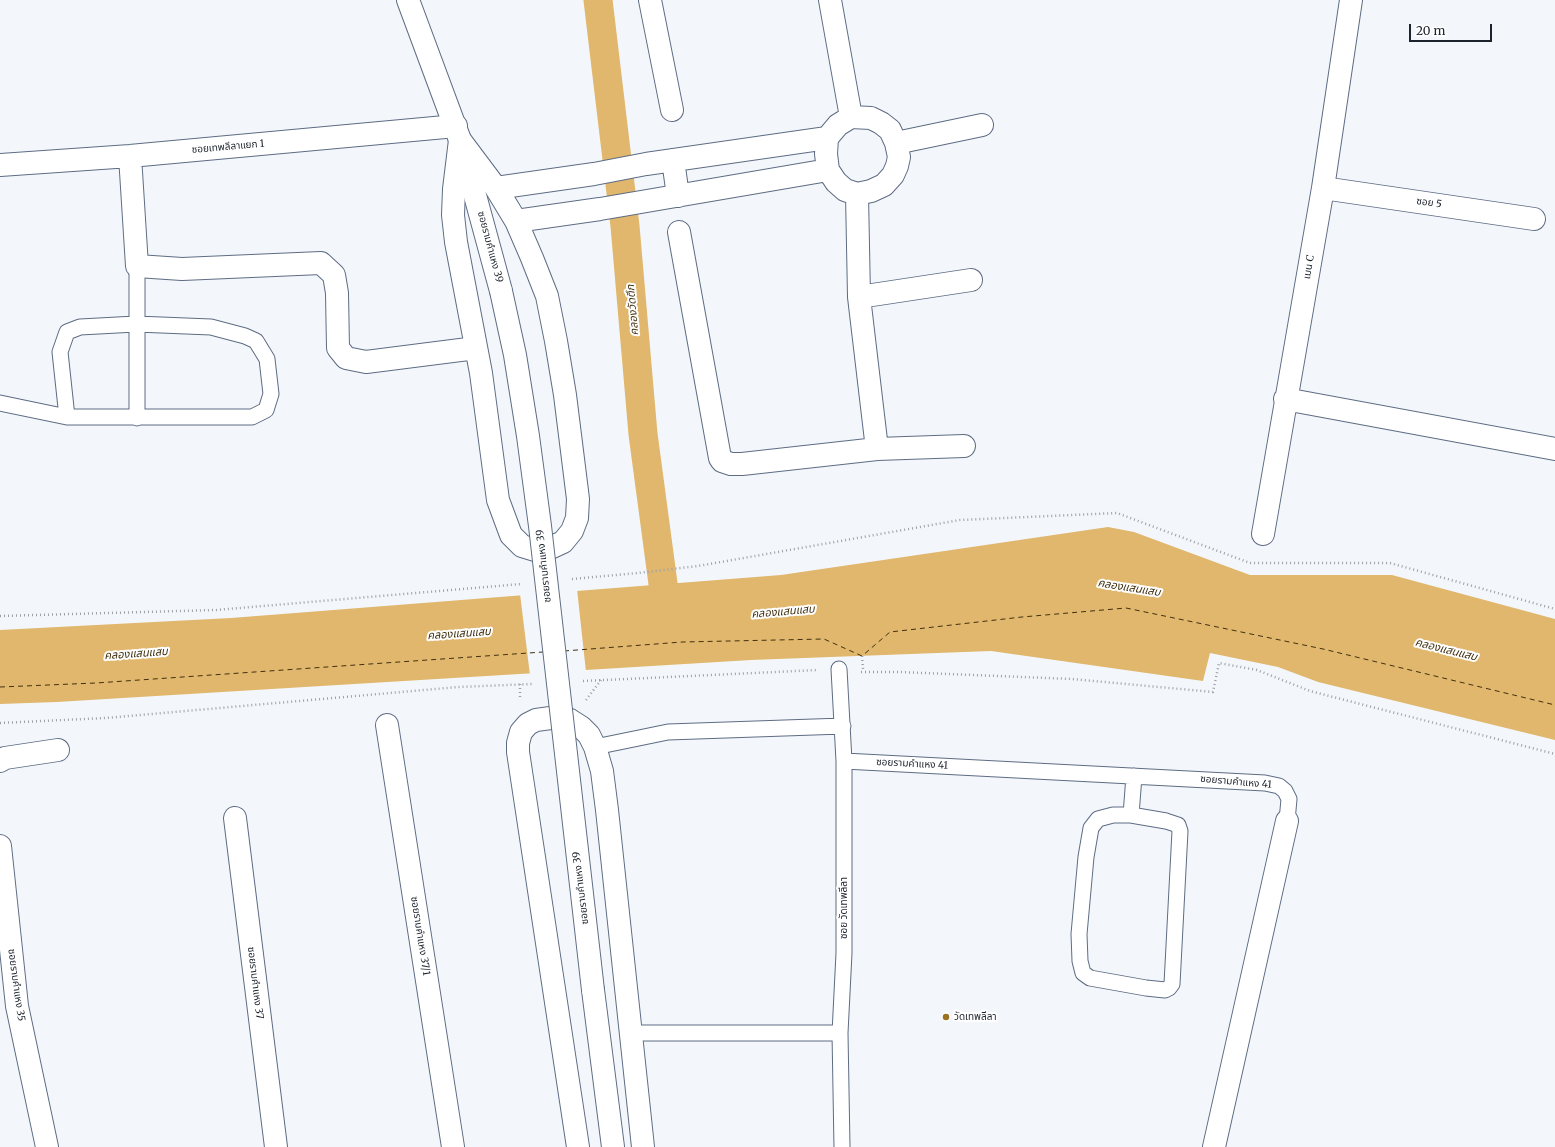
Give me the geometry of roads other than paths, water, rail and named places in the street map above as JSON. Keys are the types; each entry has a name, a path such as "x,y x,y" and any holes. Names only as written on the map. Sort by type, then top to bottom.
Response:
{"street":[{"name":"ซอยรามคำแหง 39","path":"408,0 458,133 501,291 515,355 530,451 593,990 613,1147"},
{"path":"650,0 672,110"},
{"path":"830,0 851,117"},
{"name":"เมน C","path":"1263,534 1285,399 1323,188 1351,0"},
{"path":"851,117 871,118 881,123 890,130 896,143 899,157 893,175 884,185 871,191 857,194 846,190 836,182 828,170 826,154 827,138 838,125 851,117"},
{"path":"896,143 982,125"},
{"name":"ซอยเทพลีลาแยก 1","path":"0,165 458,133"},
{"path":"458,133 496,188 516,221 546,296 556,341 565,395 578,499 577,518 572,532 563,542 550,548 535,550 522,546 512,535 498,500 482,373 456,242 453,215 458,133"},
{"path":"496,188 594,174 646,164 827,138"},
{"path":"130,156 137,266 182,269 321,263 334,275 337,293 338,348 346,358 366,362 476,348"},
{"path":"673,160 678,196"},
{"path":"516,221 600,209 828,170"},
{"name":"ซอย 5","path":"1323,188 1534,219"},
{"path":"857,194 858,297 877,450"},
{"path":"679,232 720,458 722,461 737,464 877,450 964,446"},
{"path":"858,297 971,280"},
{"path":"1285,399 1555,449"},
{"path":"578,1147 518,752 518,743 521,732 528,724 536,720 558,717 570,720 588,735 595,747 602,771 643,1147"},
{"name":"ซอยรามคำแหง 37/1","path":"387,725 453,1147"},
{"path":"0,760 58,750"},
{"name":"ซอยรามคำแหง 37","path":"235,818 276,1147"},
{"name":"ซอยรามคำแหง 41","path":"1214,1147 1287,820"},
{"name":"ซอยรามคำแหง 35","path":"0,846 17,1006 47,1147"}],"lane":[{"path":"137,266 137,418"},
{"path":"0,403 67,418 252,417 266,410 271,394 267,359 256,341 245,336 211,327 136,324 80,326 67,332 60,352 67,418"},
{"name":"ซอย วัดเทพลีลา","path":"840,669 844,761 844,953 840,1032 842,1147"},
{"path":"595,747 668,732 843,726"},
{"name":"ซอยรามคำแหง 41","path":"844,761 1265,783 1279,786 1286,791 1289,799 1287,820"},
{"path":"1130,816 1134,776"},
{"path":"1105,816 1130,816 1174,823 1178,825 1180,831 1172,984 1165,990 1090,978 1083,973 1080,961 1079,934 1086,857 1091,828 1098,819 1105,816"},
{"path":"631,1033 840,1032"}],"water":[{"name":"คลองแสนแสบ","path":"1108,527 1134,532 1250,575 1392,575 1555,619 1555,740 1318,682 1278,667 1210,653 1203,681 991,651 751,660 57,702 0,704 0,630 231,618 781,575"}],"waterway":[{"name":"คลองวัดตึก","path":"598,0 625,226 643,434 668,621"}],"place":[{"name":"วัดเทพลีลา","path":"946,1017"}]}
